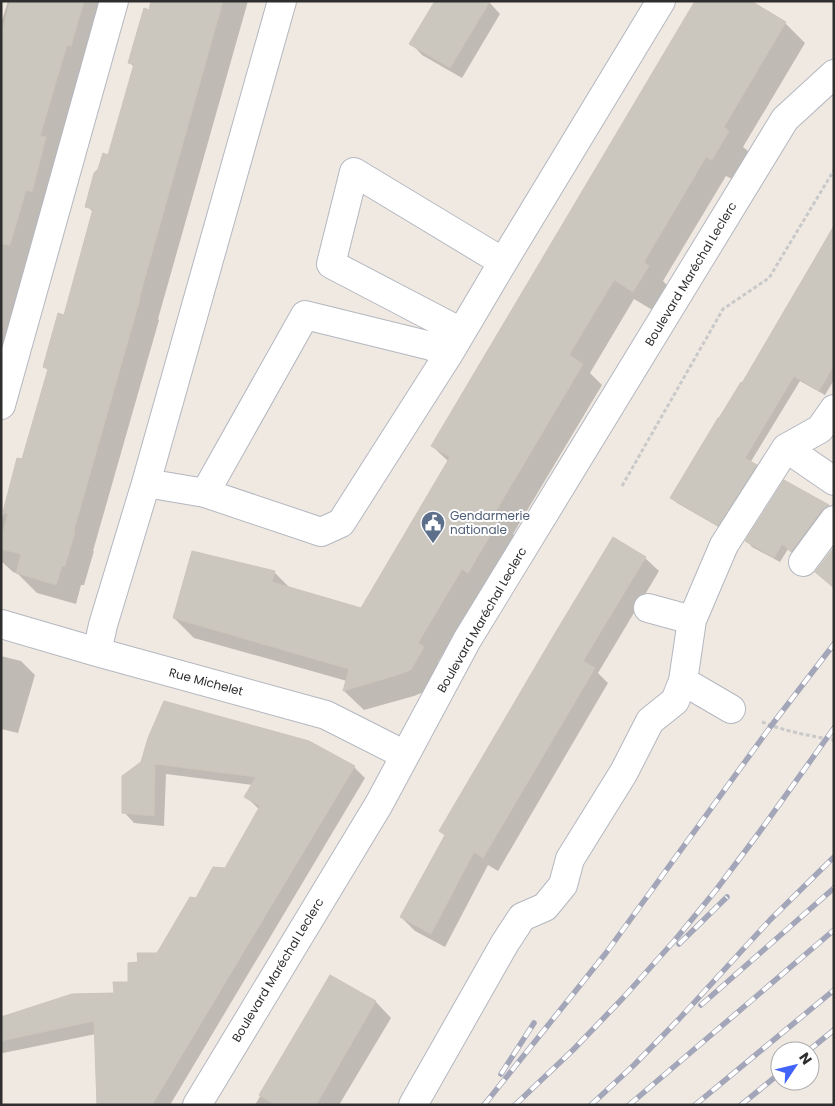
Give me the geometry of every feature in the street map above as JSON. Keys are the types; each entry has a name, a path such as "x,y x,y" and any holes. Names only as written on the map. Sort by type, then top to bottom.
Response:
{"street":[{"path":"1,405 114,1"},
{"path":"97,652 103,625 146,483 282,1"},
{"path":"146,483 205,493 321,532 341,523 455,343 661,1"},
{"name":"Boulevard Maréchal Leclerc","path":"197,1105 379,804 472,632 785,119 834,74"},
{"path":"455,343 331,264 354,172 503,262"},
{"path":"205,493 305,315 431,346 455,343"},
{"path":"413,1105 509,936 522,917 545,907 563,885 570,859 624,772 650,722 675,701 683,681 692,620 724,545 786,448 820,429 834,409"},
{"path":"786,448 834,481"},
{"path":"803,562 834,520"},
{"path":"648,608 692,620"},
{"name":"Rue Michelet","path":"1,624 326,715 405,755"},
{"path":"683,681 731,709"}],"path":[{"path":"622,486 723,309 769,278 834,170"},
{"path":"731,709 771,726 834,740"}],"building":[{"path":"10,1 84,1 71,46 67,45 40,136 46,137 32,192 26,190 10,245 1,244 1,35"},
{"path":"151,1 223,1 65,566 62,566 56,585 16,573 21,554 1,549 1,538 8,514 3,512 17,458 22,459 48,369 43,367 58,313 64,315 93,209 85,207 94,173 98,169 103,153 108,155 134,64 128,63 144,8 149,10"},
{"path":"435,1 490,1 450,68 409,44"},
{"path":"695,1 751,1 786,22 724,127 729,131 712,160 706,157 644,262 649,266 633,292 614,280 569,355 583,364 493,516 500,519 468,573 462,569 418,643 424,647 411,670 343,691 349,669 173,618 192,551 275,571 272,582 361,608 450,457 431,446"},
{"path":"834,226 834,365 819,391 794,376 745,458 757,465 718,526 670,498 718,418 742,383"},
{"path":"784,480 829,505 821,511 791,552 782,544 774,558 745,541"},
{"path":"613,537 646,557 583,661 595,668 483,858 474,852 431,934 400,917 445,835 439,831"},
{"path":"834,547 834,588 815,572"},
{"path":"164,701 309,741 355,766 152,1105 97,1105 94,1021 1,1041 1,1017 72,994 114,993 113,982 128,982 128,963 138,962 137,953 157,953 190,897 196,898 213,867 225,868 260,806 244,797 256,777 155,764 154,816 122,813 122,776 141,762 148,738"},
{"path":"330,975 376,1001 316,1105 275,1105 259,1095"}],"railway":[{"path":"484,1105 606,953 771,726 834,644"},
{"path":"515,1105 573,1050 675,940 716,890 834,728"},
{"path":"591,1105 634,1065 770,920 834,857"},
{"path":"701,1005 834,888"},
{"path":"679,944 727,897"},
{"path":"629,1105 834,930"},
{"path":"695,1105 834,990"},
{"path":"501,1074 534,1023"},
{"path":"820,1041 834,1030"},
{"path":"741,1105 770,1081"}],"place":[{"name":"Gendarmerie nationale","path":"433,544"}]}
